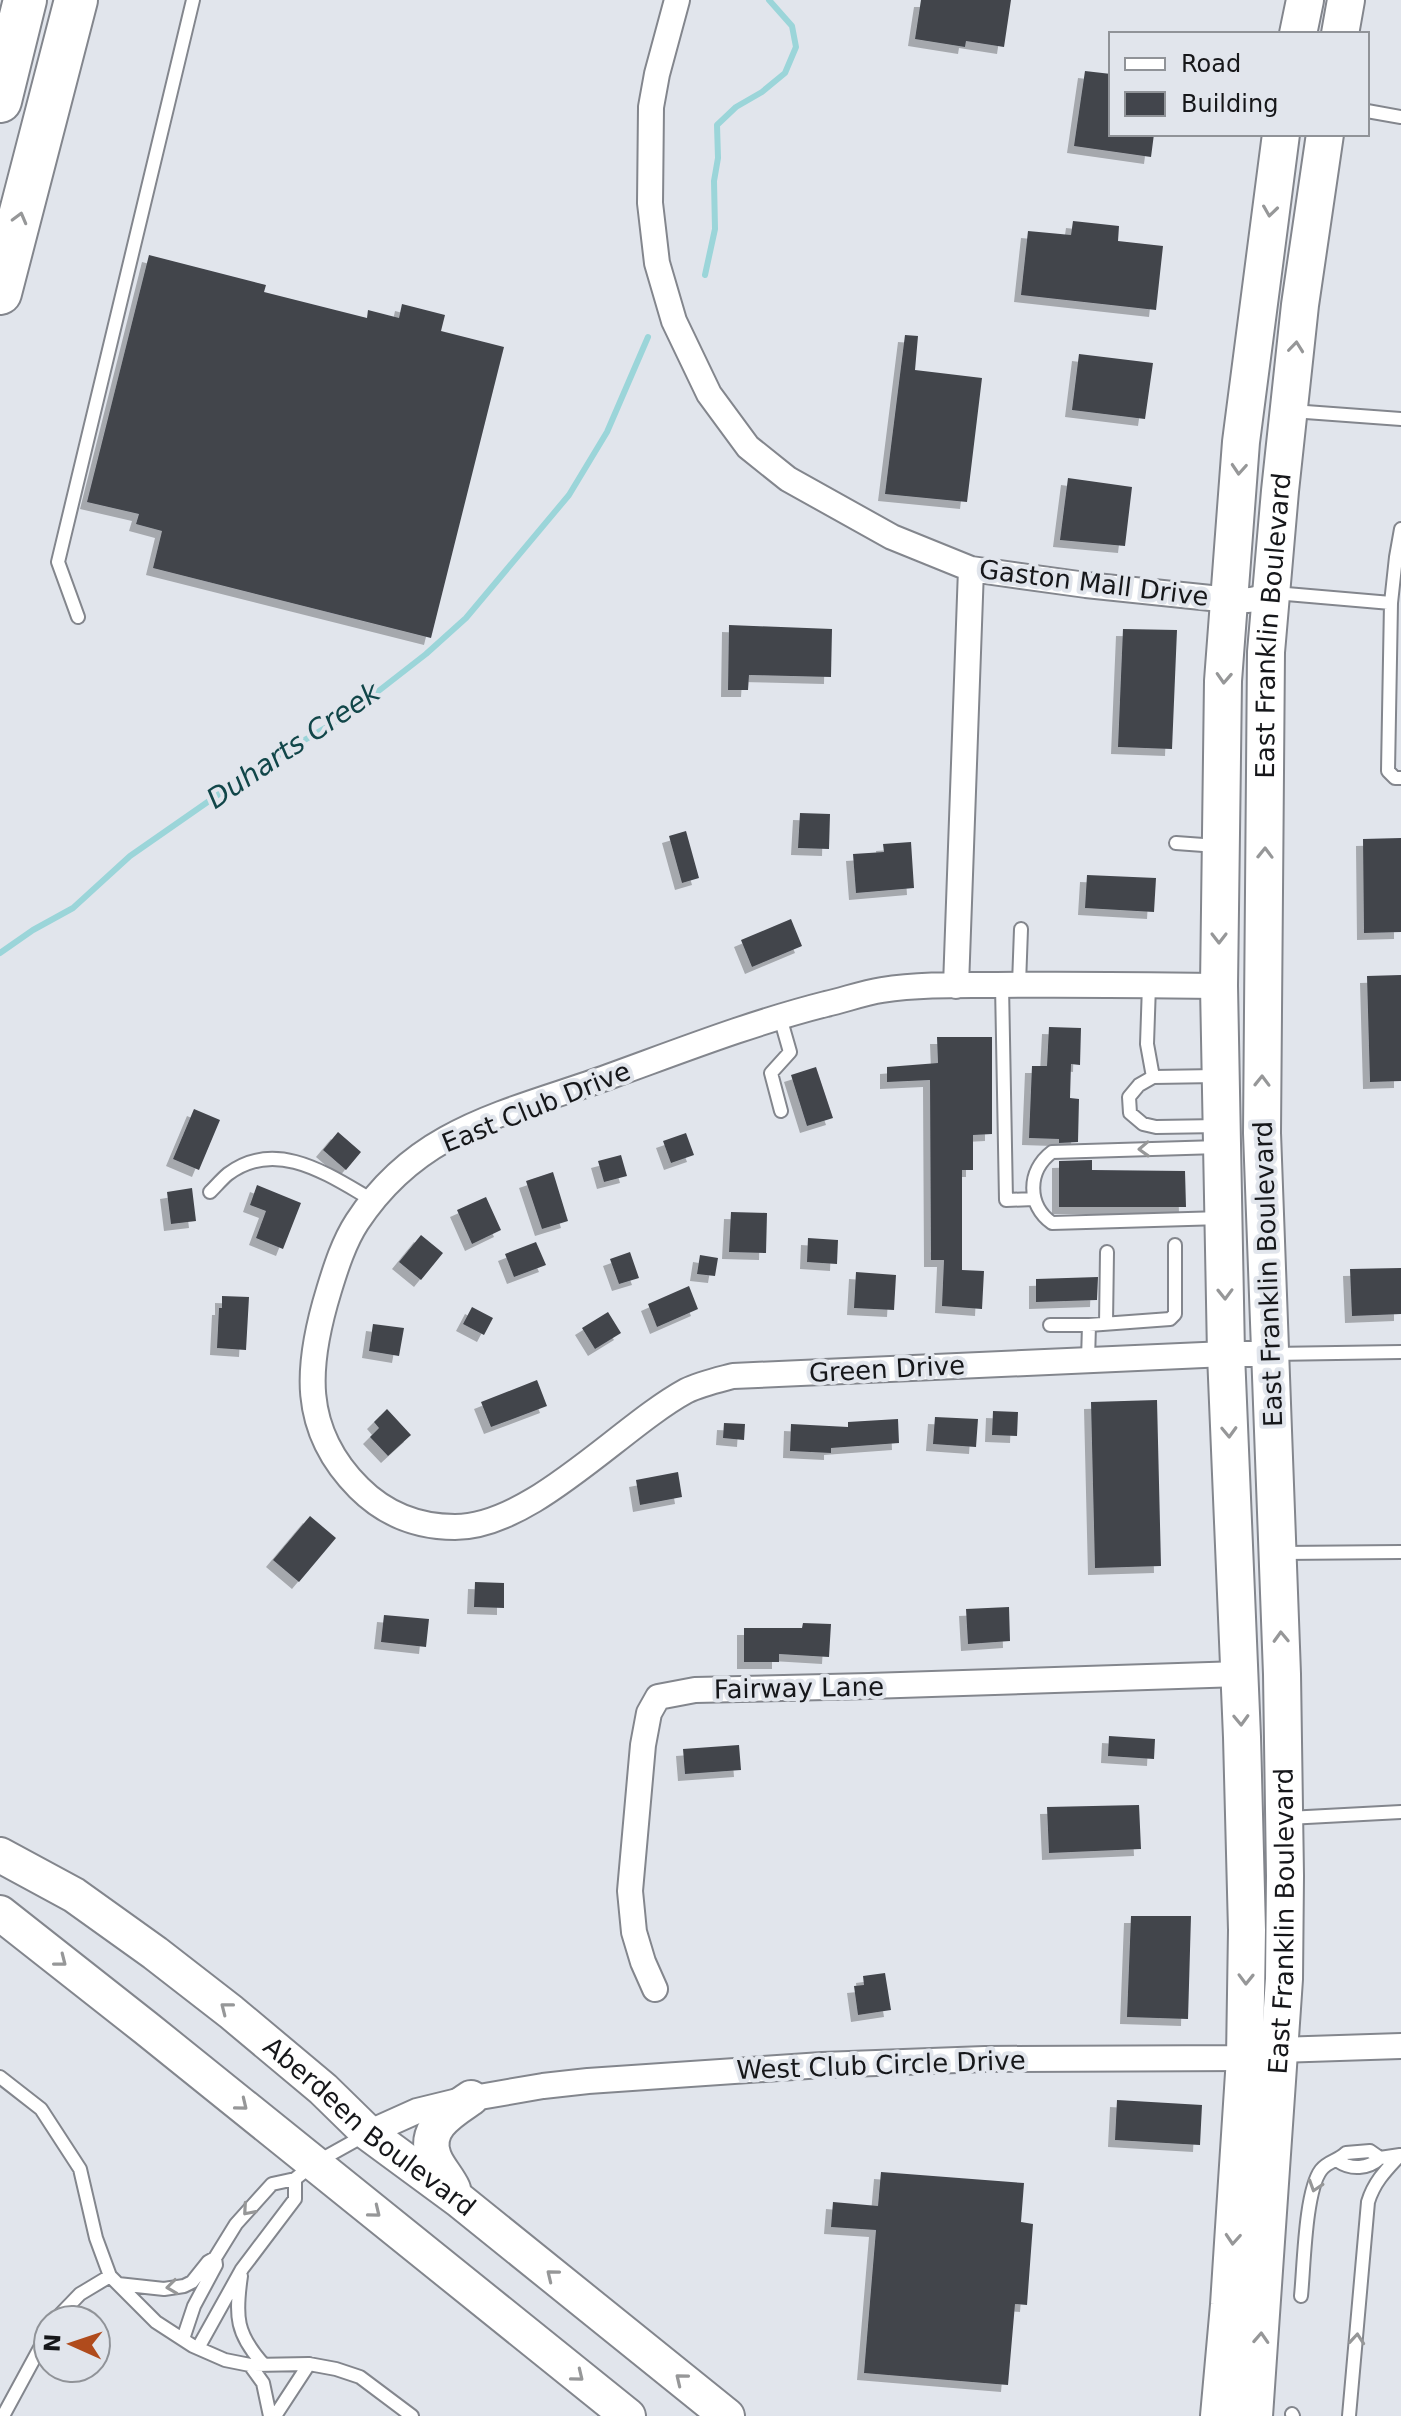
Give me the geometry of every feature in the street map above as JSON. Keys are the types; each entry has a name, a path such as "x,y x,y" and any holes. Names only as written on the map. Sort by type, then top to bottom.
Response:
{"highway":[{"path":"0,101 25,0"},
{"path":"0,293 76,0"}],"main road":[{"path":"1298,32 1305,0"},
{"path":"1340,32 1346,0"},
{"name":"East Franklin Boulevard","path":"1254,2416 1261,2054 1247,1930 1226,1354 1220,1076 1220,846 1223,681 1241,442 1281,136"},
{"name":"East Franklin Boulevard","path":"1219,2416 1229,2305 1261,2054 1284,1979 1285,1818 1262,1133 1266,652 1300,305 1325,136"},
{"name":"Aberdeen Boulevard","path":"0,1855 74,1895 155,1953 243,2021 323,2089 368,2133 459,2200 727,2416"},
{"path":"0,1913 305,2171 628,2416"},
{"path":"459,2200 433,2155 432,2145 434,2131 441,2119 471,2098"}],"street":[{"name":"Gaston Mall Drive","path":"677,0 651,107 650,203 657,263 674,321 709,394 748,447 788,479 892,537 971,569 1230,600 1251,601 1271,592"},
{"path":"956,986 971,569"},
{"name":"East Club Drive","path":"540,1497 501,1517 459,1527 415,1523 376,1504 344,1473 322,1435 311,1392 314,1349 337,1264 356,1224 414,1158 451,1136 509,1112 780,1017 881,990 1010,984 1219,986"},
{"name":"Green Drive","path":"540,1497 690,1389 733,1376 1271,1354"},
{"name":"Fairway Lane","path":"655,1989 634,1932 630,1891 643,1745 649,1713 658,1697 695,1690 1240,1674"},
{"name":"West Club Circle Drive","path":"368,2133 417,2111 471,2098 588,2081 822,2065 1261,2054 1401,2046"}],"lane":[{"path":"78,617 58,562 193,0"},
{"path":"1369,111 1401,117"},
{"path":"1289,411 1401,419"},
{"path":"1401,529 1391,603 1388,771 1395,778 1401,778"},
{"path":"1271,592 1391,603"},
{"path":"1176,843 1220,846"},
{"path":"1021,929 1010,984 1006,1200 1034,1199"},
{"path":"1149,985 1147,1044 1153,1077"},
{"path":"780,1017 790,1052 771,1073 781,1111"},
{"path":"1220,1076 1153,1077 1139,1085 1129,1097 1130,1113 1143,1124 1222,1136"},
{"path":"1222,1136 1052,1152 1042,1160 1035,1176 1034,1199 1040,1215 1052,1223 1223,1218"},
{"path":"210,1192 229,1174 251,1162 273,1158 300,1162 374,1201"},
{"path":"1050,1325 1170,1319 1175,1314 1175,1245"},
{"path":"1106,1324 1107,1252"},
{"path":"1088,1360 1089,1325"},
{"path":"1271,1354 1401,1352"},
{"path":"1278,1553 1401,1552"},
{"path":"1285,1818 1401,1812"},
{"path":"0,2077 41,2109 80,2169 96,2238 114,2280 156,2322 198,2348 225,2360 250,2365 309,2364 360,2377 412,2416"},
{"path":"70,2304 80,2294 114,2280 164,2289 192,2282 215,2258 236,2224 272,2184 305,2171 368,2133"},
{"path":"1301,2296 1311,2195 1321,2170 1330,2162 1338,2161 1347,2167 1372,2166 1380,2158 1400,2155"},
{"path":"1349,2416 1368,2202 1381,2175 1400,2155"},
{"path":"198,2348 242,2269 295,2199 305,2171"},
{"path":"183,2339 194,2306 216,2265 215,2258"},
{"path":"242,2269 237,2301 238,2323 249,2347 264,2365"},
{"path":"3,2416 32,2363"},
{"path":"272,2416 309,2364"},
{"path":"250,2365 263,2383 272,2416"}],"building":[{"path":"921,0 1011,0 1004,47 966,41 965,47 915,39"},
{"path":"1085,71 1109,74 1109,136 1154,136 1151,157 1074,146"},
{"path":"1073,221 1119,226 1118,241 1163,246 1156,310 1021,295 1028,231 1071,235"},
{"path":"149,255 266,285 264,292 367,318 368,310 399,318 402,304 445,315 441,331 504,347 431,638 153,568 162,531 136,524 139,514 87,502"},
{"path":"905,335 918,336 915,370 982,378 967,502 885,494"},
{"path":"1079,354 1153,363 1145,419 1072,410"},
{"path":"1068,478 1132,487 1125,546 1060,540"},
{"path":"729,625 832,629 831,677 749,675 748,690 728,690"},
{"path":"1123,629 1177,630 1172,749 1118,747"},
{"path":"800,813 830,814 829,849 798,848"},
{"path":"686,831 699,878 682,883 669,836"},
{"path":"1401,838 1401,932 1364,933 1363,839"},
{"path":"911,842 914,888 856,893 853,854 884,852 883,844"},
{"path":"1087,875 1156,878 1154,912 1085,908"},
{"path":"791,919 802,946 752,967 741,940"},
{"path":"1401,975 1401,1081 1370,1082 1367,976"},
{"path":"1049,1027 1081,1028 1080,1065 1071,1064 1070,1098 1079,1099 1078,1142 1059,1143 1059,1139 1029,1138 1032,1066 1047,1066"},
{"path":"937,1037 992,1037 992,1134 973,1135 973,1170 962,1170 962,1270 984,1271 982,1309 942,1306 944,1260 931,1260 930,1080 887,1082 887,1067 938,1063"},
{"path":"816,1067 833,1118 807,1126 791,1075"},
{"path":"194,1109 220,1120 199,1170 173,1159"},
{"path":"338,1132 361,1152 346,1170 323,1150"},
{"path":"686,1133 694,1155 671,1163 663,1141"},
{"path":"621,1155 627,1176 604,1182 598,1161"},
{"path":"1092,1160 1092,1170 1185,1171 1186,1207 1059,1207 1059,1161"},
{"path":"553,1172 568,1221 542,1229 526,1181"},
{"path":"257,1185 301,1203 283,1249 256,1238 266,1211 250,1205"},
{"path":"192,1188 196,1221 171,1224 167,1192"},
{"path":"486,1197 501,1230 472,1244 457,1210"},
{"path":"731,1212 767,1213 766,1253 729,1252"},
{"path":"421,1235 443,1253 421,1280 399,1262"},
{"path":"808,1238 838,1240 837,1264 807,1262"},
{"path":"536,1242 546,1265 514,1277 505,1254"},
{"path":"630,1252 639,1278 619,1284 610,1259"},
{"path":"700,1255 718,1258 715,1276 697,1274"},
{"path":"1401,1268 1401,1314 1352,1316 1350,1269"},
{"path":"856,1272 896,1275 894,1310 854,1308"},
{"path":"1098,1277 1097,1300 1036,1302 1036,1279"},
{"path":"689,1286 698,1309 657,1327 648,1304"},
{"path":"222,1296 249,1297 246,1350 217,1348"},
{"path":"472,1307 493,1318 484,1335 463,1324"},
{"path":"608,1312 621,1333 595,1349 582,1328"},
{"path":"373,1324 404,1328 399,1356 369,1351"},
{"path":"537,1380 547,1406 491,1427 481,1402"},
{"path":"1157,1400 1161,1566 1095,1568 1091,1402"},
{"path":"387,1409 411,1435 388,1456 370,1437 379,1428 374,1422"},
{"path":"993,1411 1018,1412 1017,1436 992,1435"},
{"path":"935,1417 978,1419 976,1447 933,1444"},
{"path":"898,1419 899,1443 831,1448 831,1453 790,1451 791,1424 848,1427 848,1422"},
{"path":"724,1423 745,1424 744,1440 723,1438"},
{"path":"678,1472 682,1497 640,1505 636,1480"},
{"path":"310,1516 336,1538 299,1582 273,1560"},
{"path":"475,1582 504,1583 504,1608 474,1607"},
{"path":"1009,1607 1010,1641 968,1644 966,1609"},
{"path":"384,1615 429,1619 426,1647 381,1642"},
{"path":"803,1623 831,1624 829,1657 779,1654 779,1662 744,1662 744,1628 802,1628"},
{"path":"1109,1736 1155,1739 1154,1759 1108,1756"},
{"path":"739,1745 741,1770 685,1774 683,1749"},
{"path":"1139,1805 1141,1849 1049,1853 1047,1807"},
{"path":"1131,1916 1191,1916 1188,2019 1127,2017"},
{"path":"885,1973 891,2010 858,2015 854,1986 864,1985 863,1976"},
{"path":"1117,2100 1202,2105 1200,2145 1115,2140"},
{"path":"881,2172 1024,2183 1021,2222 1033,2224 1027,2305 1015,2304 1008,2385 864,2373 876,2230 831,2227 833,2202 878,2206"}],"waterway":[{"name":"Duharts Creek","path":"705,275 715,229 717,125 736,107 762,92 785,73 796,47 792,26 769,0"},
{"name":"Duharts Creek","path":"0,953 73,908 130,856 255,769 349,714 426,654 466,618 569,495 607,432 648,337"}]}
